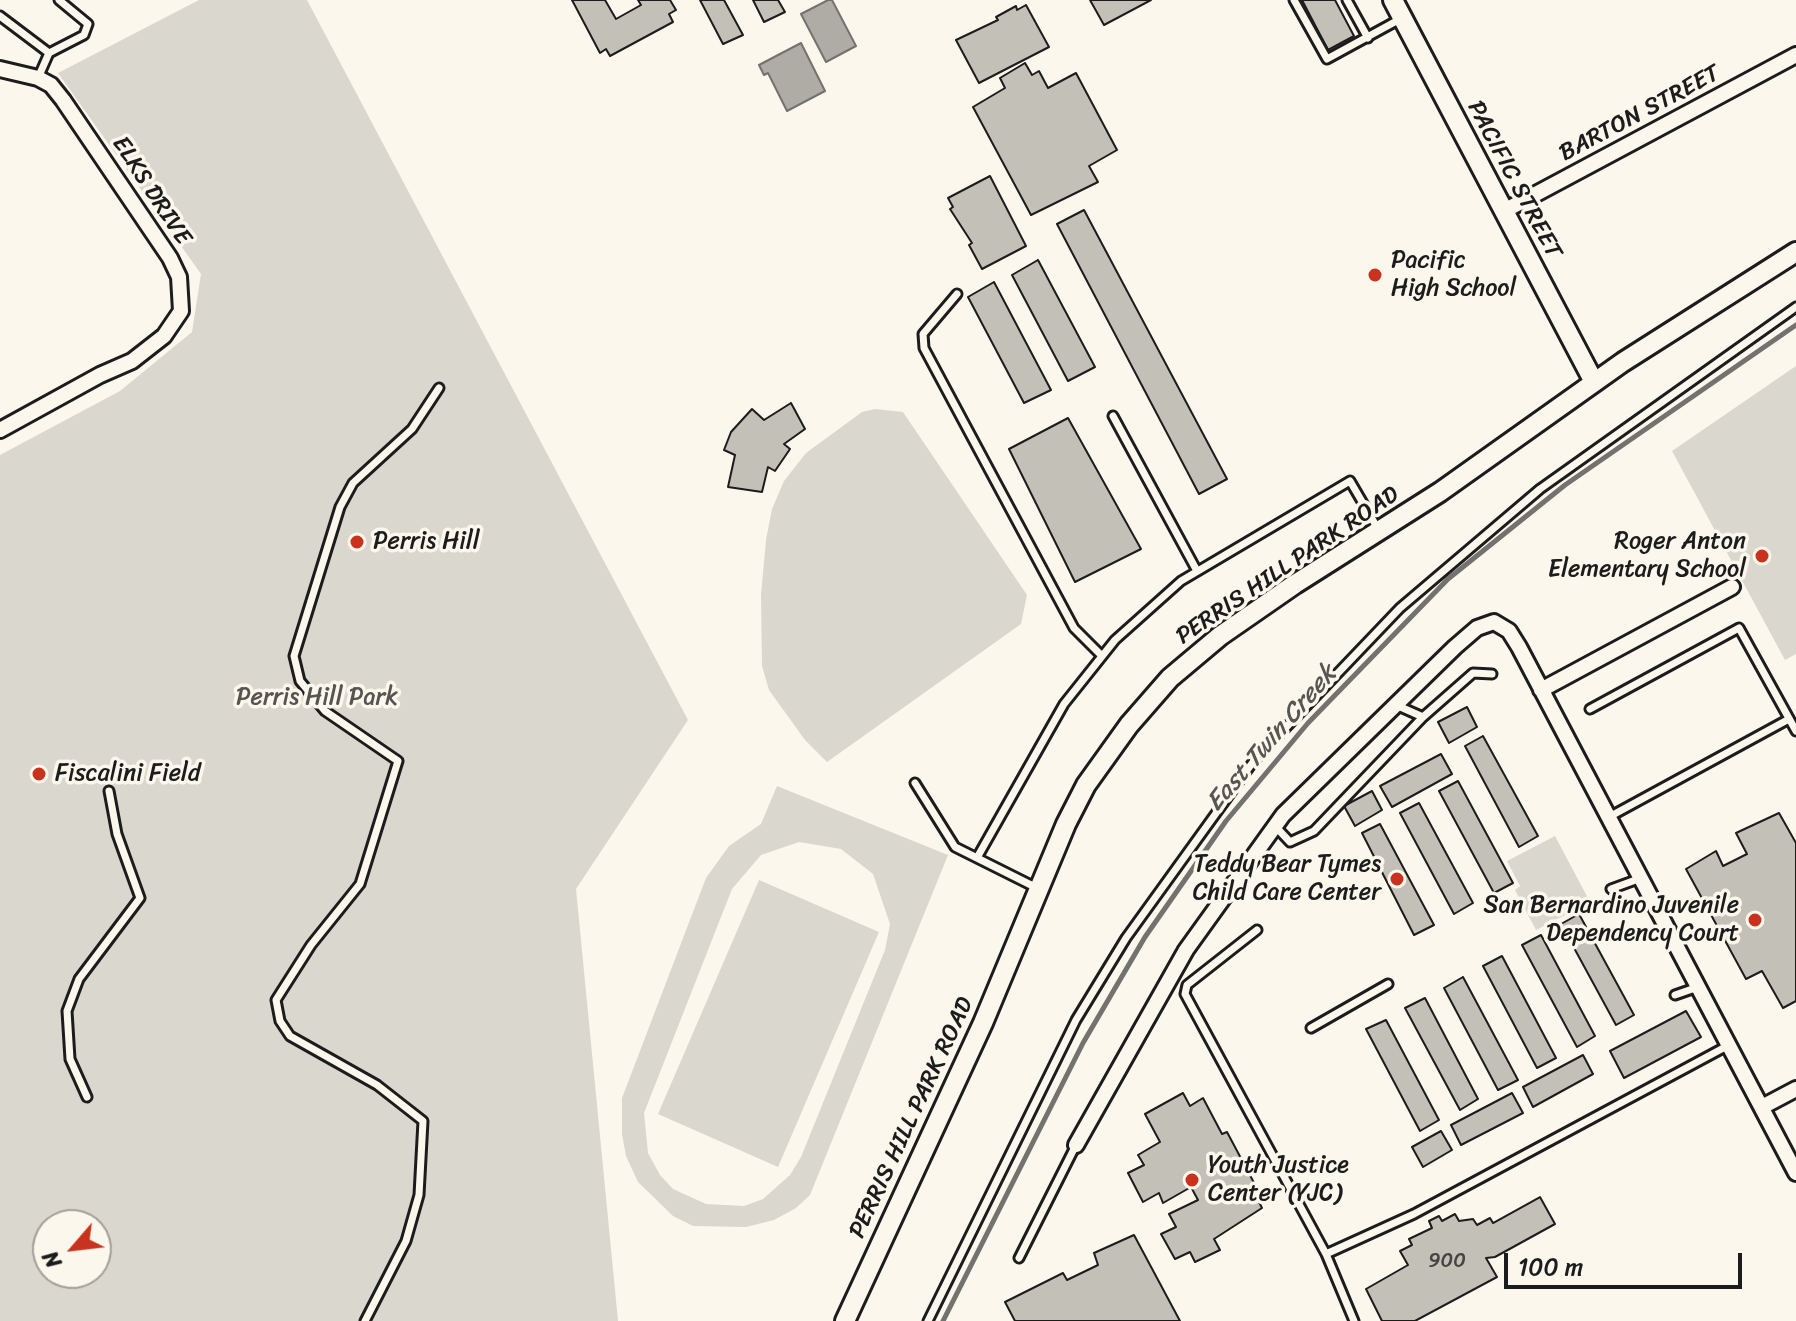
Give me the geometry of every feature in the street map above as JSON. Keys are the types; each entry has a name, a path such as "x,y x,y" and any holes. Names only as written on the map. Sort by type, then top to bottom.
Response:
{"street":[{"name":"PACIFIC STREET","path":"1393,0 1594,382"},
{"name":"BARTON STREET","path":"1504,211 1796,55"},
{"path":"0,69 38,78"},
{"name":"ELKS DRIVE","path":"0,430 100,375 132,361 164,336 181,311 179,277 170,258 63,100 51,85 38,78"},
{"name":"PERRIS HILL PARK ROAD","path":"845,1321 983,1023 1038,889 1086,785 1129,725 1170,678 1220,636 1440,492 1594,382 1796,252"},
{"path":"1541,690 1732,587"},
{"path":"1076,1145 1186,950 1275,826 1395,705 1477,628 1494,622 1509,631 1796,1173"},
{"path":"1762,1107 1796,1089"}],"lane":[{"path":"38,78 49,53 84,35 88,24 59,0"},
{"path":"1294,0 1327,59 1402,17"},
{"path":"1347,0 1368,38"},
{"path":"0,16 49,53"},
{"path":"957,294 923,334 924,348 1074,628 1102,656"},
{"path":"928,1321 1076,1020 1179,860 1253,762 1400,608 1528,499 1796,307"},
{"path":"365,1321 406,1241 419,1195 423,1121 377,1085 290,1036 280,1021 276,1000 311,945 360,884 398,761 325,711 300,681 294,656 340,507 353,483 412,429 439,388"},
{"path":"1113,416 1197,571"},
{"path":"978,856 1064,704 1102,656 1159,599 1197,571 1350,481 1380,530"},
{"path":"1590,709 1739,628 1796,731"},
{"path":"1275,826 1290,842 1314,831 1423,717 1473,673 1492,674"},
{"path":"1395,705 1423,717"},
{"path":"1609,817 1789,719"},
{"path":"915,783 955,847 1038,889"},
{"path":"87,1097 70,1059 67,1011 79,979 140,898 117,834 109,791"},
{"path":"1611,889 1641,878"},
{"path":"1257,930 1187,985 1185,994 1326,1254 1354,1321"},
{"path":"1311,1028 1388,984"},
{"path":"1675,995 1698,987"},
{"path":"1326,1254 1414,1214 1729,1045"},
{"path":"1019,1258 1076,1145"}],"green space":[{"name":"Perris Hill Park","path":"199,0 307,0 688,720 576,889 618,1321 0,1321 0,455 120,391 192,332 201,274 58,73"},
{"name":"Roger Anton Elementary School","path":"1796,366 1796,654 1785,660 1672,451"},
{"path":"875,409 903,412 1027,595 1021,624 827,762 805,740 769,690 762,666 761,595 766,540 772,509 784,481 806,453 862,412"},
{"path":"777,786 948,855 810,1195 796,1208 774,1220 746,1227 693,1226 673,1216 638,1182 626,1156 622,1134 622,1098 706,878 729,846 761,824","holes":["799,842 841,849 873,874 890,924 885,950 801,1157 790,1175 763,1199 744,1206 706,1204 673,1189 660,1175 648,1153 644,1113 732,889 761,855"]},
{"path":"1555,836 1590,902 1536,930 1515,890 1520,886 1507,861"},
{"path":"759,880 879,932 778,1167 658,1114"}],"shaded area":[{"path":"832,0 856,46 826,62 801,14"},
{"path":"801,43 825,91 787,111 768,73 764,75 759,65"}],"building":[{"path":"572,0 605,0 616,19 641,5 638,0 670,0 676,10 669,14 673,22 610,56 606,49 600,53"},
{"path":"700,0 724,0 743,35 723,44"},
{"path":"753,0 778,0 785,12 764,22"},
{"path":"1090,0 1151,0 1104,25"},
{"path":"1302,0 1335,0 1354,36 1328,50"},
{"path":"1026,5 1049,47 979,83 956,40 998,20 996,17 1016,6 1017,10"},
{"path":"1025,63 1032,75 1039,71 1048,88 1076,73 1117,150 1089,166 1098,182 1031,215 973,107 1005,88 1000,78"},
{"path":"990,176 1026,246 982,269 969,245 972,243 950,209 953,207 948,198"},
{"path":"1084,210 1227,479 1199,494 1057,224"},
{"path":"1038,260 1095,367 1068,381 1012,275"},
{"path":"994,282 1051,390 1024,403 968,297"},
{"path":"791,403 805,429 784,444 790,449 775,471 768,467 762,492 728,487 735,455 724,450 731,432 752,409 764,420"},
{"path":"1068,418 1141,549 1075,582 1009,449"},
{"path":"1467,707 1477,727 1449,743 1438,722"},
{"path":"1483,736 1538,836 1519,847 1465,746"},
{"path":"1441,754 1452,774 1392,807 1380,786"},
{"path":"1458,781 1513,883 1494,893 1439,791"},
{"path":"1372,791 1382,810 1355,826 1344,806"},
{"path":"1419,803 1473,903 1454,914 1400,813"},
{"name":"San Bernardino Juvenile Dependency Court","path":"1779,813 1796,843 1796,1001 1783,1008 1762,971 1746,979 1686,869 1716,851 1723,866 1747,854 1736,833"},
{"name":"Teddy Bear Tymes Child Care Center","path":"1380,824 1434,925 1414,935 1362,833"},
{"path":"1579,914 1634,1015 1616,1025 1561,924"},
{"path":"1541,935 1595,1036 1577,1047 1522,945"},
{"path":"1502,956 1556,1058 1537,1068 1483,966"},
{"path":"1463,977 1518,1080 1498,1090 1444,988"},
{"path":"1425,998 1478,1099 1460,1110 1405,1008"},
{"path":"1686,1011 1701,1037 1624,1078 1610,1051"},
{"path":"1386,1020 1439,1120 1420,1131 1366,1029"},
{"path":"1583,1055 1593,1074 1533,1107 1523,1087"},
{"name":"Youth Justice Center (YJC)","path":"1183,1093 1190,1106 1203,1098 1222,1134 1227,1132 1261,1196 1257,1198 1262,1208 1214,1239 1220,1250 1195,1262 1190,1252 1175,1259 1161,1234 1176,1227 1169,1214 1198,1200 1191,1187 1163,1203 1159,1193 1143,1202 1128,1173 1144,1165 1138,1155 1160,1142 1145,1114"},
{"path":"1512,1093 1523,1113 1461,1145 1451,1125"},
{"path":"1441,1131 1452,1150 1423,1167 1412,1147"},
{"path":"1540,1197 1555,1224 1495,1257 1486,1258 1497,1277 1415,1321 1382,1321 1366,1289 1408,1265 1400,1251 1412,1245 1409,1239 1432,1228 1429,1221 1439,1216 1442,1221 1455,1214 1459,1221 1473,1219 1477,1225 1490,1218 1493,1223"},
{"path":"1134,1235 1180,1321 1015,1321 1005,1302 1063,1273 1067,1280 1098,1265 1094,1253"}],"waterway":[{"name":"East Twin Creek","path":"943,1321 1083,1043 1145,937 1226,821 1308,723 1448,579 1565,485 1796,325"}],"place":[{"name":"Pacific High School","path":"1375,275"},
{"name":"Perris Hill","path":"357,542"},
{"name":"Roger Anton Elementary School","path":"1762,556"},
{"name":"Fiscalini Field","path":"39,774"},
{"name":"Teddy Bear Tymes Child Care Center","path":"1397,879"},
{"name":"San Bernardino Juvenile Dependency Court","path":"1755,920"},
{"name":"Youth Justice Center (YJC)","path":"1192,1180"}]}
